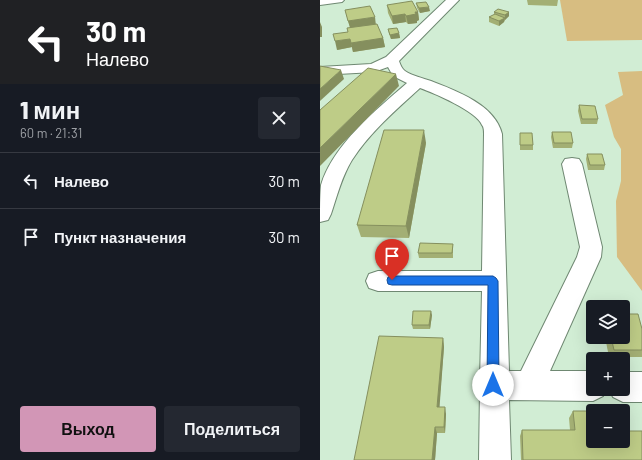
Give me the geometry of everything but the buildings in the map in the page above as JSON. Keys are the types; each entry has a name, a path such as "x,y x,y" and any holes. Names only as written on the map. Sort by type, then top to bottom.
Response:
{"street":[{"path":"320,1 338,0"},
{"path":"358,82 374,68 391,60 453,0"},
{"path":"391,60 398,73 442,91 481,112 491,124 493,134 494,460"},
{"path":"320,71 374,68"},
{"path":"320,214 330,186 346,156 378,118 417,82"},
{"path":"529,386 589,258 591,247 572,164"},
{"path":"378,280 493,281"},
{"path":"493,385 586,386"},
{"path":"630,387 642,387"}],"shaded area":[{"path":"560,0 642,0 642,40 567,41"},
{"path":"642,71 642,291 617,257 616,201 621,181 621,149 614,137 605,105 623,95 618,72"}],"route":[{"path":"392,280 493,281 493,385"}]}
